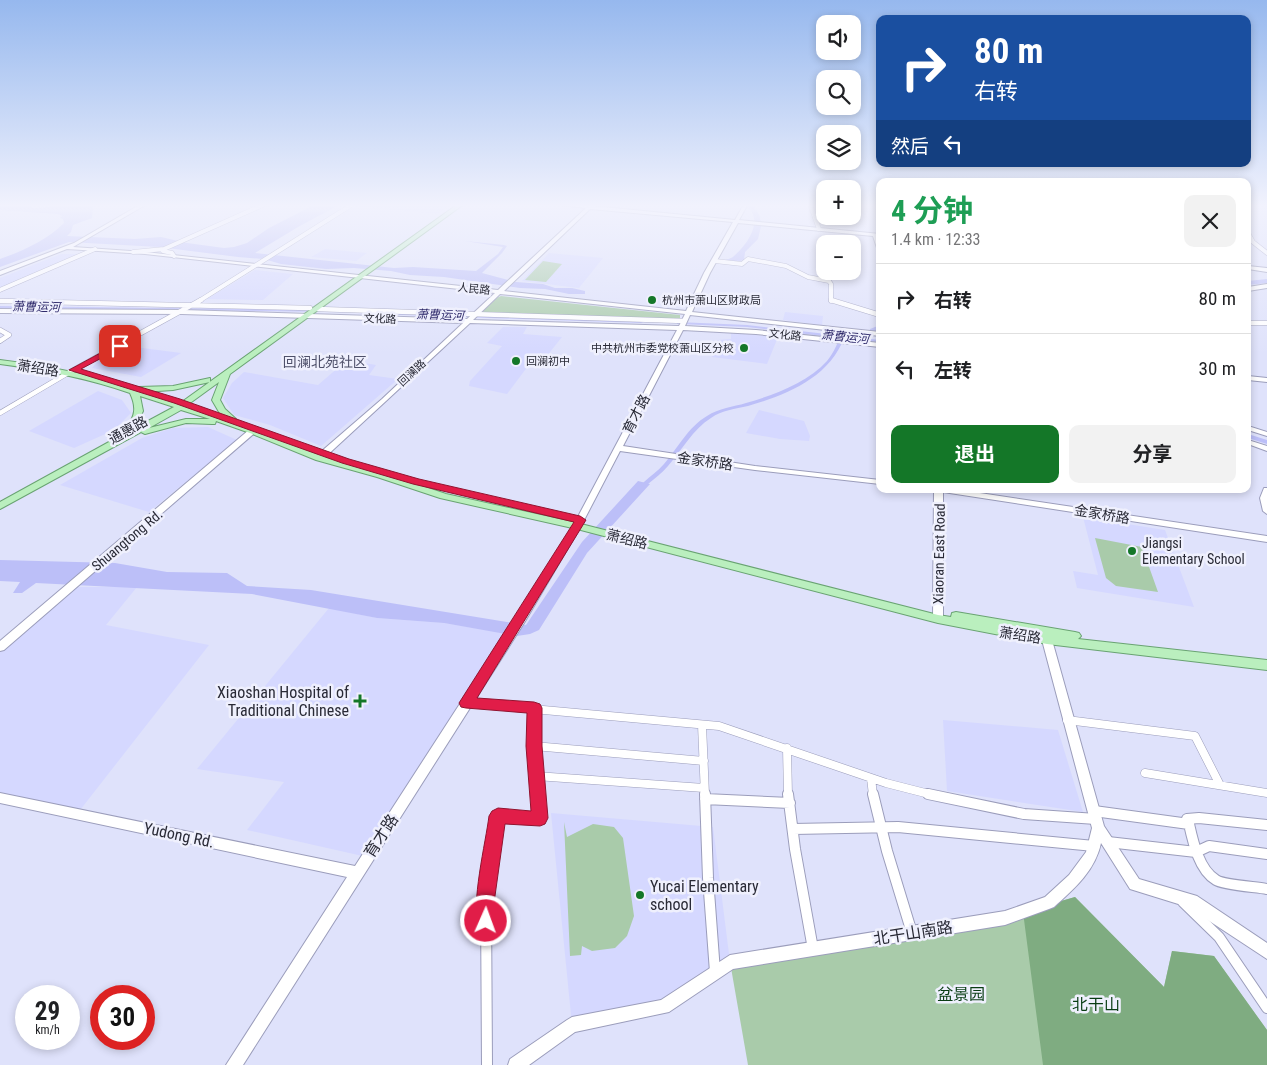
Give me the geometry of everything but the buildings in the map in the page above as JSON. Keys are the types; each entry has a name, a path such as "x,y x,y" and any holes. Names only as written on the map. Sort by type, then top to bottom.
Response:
{"main road":[{"path":"0,274 53,254"},
{"name":"人民路","path":"150,254 689,313 876,339"},
{"path":"178,404 227,373 389,254"},
{"path":"371,267 390,254"},
{"name":"回澜路","path":"322,455 540,254"},
{"name":"育才路","path":"236,1065 520,620 579,523 719,254"},
{"path":"1251,268 1267,270"},
{"path":"1251,289 1267,286"},
{"name":"文化路","path":"309,311 466,322 683,324 852,342 876,339"},
{"name":"通惠路","path":"0,500 178,404 207,380 309,311"},
{"name":"萧绍路","path":"0,360 71,371 137,390 232,422 253,432 443,496 579,523 938,616 1047,640 1267,665"},
{"path":"227,373 216,400 232,422"},
{"path":"1251,378 1267,380"},
{"path":"127,433 139,416 140,406 137,390 172,388 207,380"},
{"path":"0,506 127,433 186,421 232,422 322,455"},
{"path":"1251,429 1267,434"},
{"name":"Shuangtong Rd.","path":"0,647 253,432"},
{"path":"1251,443 1267,449"},
{"name":"金家桥路","path":"619,448 876,482"},
{"path":"1267,490 1264,498 1267,512"},
{"name":"Xiaoran East Road","path":"938,616 939,493"},
{"name":"金家桥路","path":"965,493 1267,539"},
{"path":"938,616 1103,641 1267,660"},
{"name":"北干山南路","path":"516,1065 572,1025 664,1007 730,962 1005,918 1049,902 1074,880 1092,854 1096,819 1067,720 1047,640"},
{"name":"Yudong Rd.","path":"0,798 358,872"},
{"path":"1096,819 1108,842 1135,884 1192,900 1267,952"}],"street":[{"path":"0,290 84,254"},
{"path":"0,413 71,371 182,312 275,254"},
{"path":"715,261 742,264 748,259 786,266 808,277 829,281 831,284 830,301 876,314"},
{"path":"0,301 309,311 474,314 683,324"},
{"name":"文化路","path":"0,311 309,311"},
{"path":"1251,323 1267,323"},
{"path":"0,330 9,335 0,341"},
{"path":"466,703 719,726 871,778 945,798 1024,814 1189,824"},
{"path":"487,1065 486,903 498,816 540,818 534,746 534,708"},
{"path":"1067,720 1195,736 1220,785"},
{"path":"702,725 708,878 715,973"},
{"path":"534,746 704,761"},
{"path":"787,748 786,770 793,829 813,949"},
{"path":"1145,773 1267,793"},
{"path":"536,776 704,788"},
{"path":"871,778 872,791 881,828 912,933"},
{"path":"705,799 790,803"},
{"path":"1267,825 1200,818 1187,819 1196,852 1211,876 1217,881 1267,889"},
{"path":"793,829 881,828 898,826 986,837 1094,846"},
{"path":"1108,842 1196,852 1209,846 1267,854"},
{"path":"1176,896 1219,937 1267,1008"}],"shaded area":[{"path":"13,254 37,254 0,267 0,259"},
{"path":"61,254 81,254 0,288 0,278"},
{"path":"212,254 261,254 394,268 413,267 476,271 498,254 501,254 482,273 516,282 543,284 555,288 572,288 585,291 585,294 569,294 545,289 520,288 391,271 354,268 326,269 281,264 264,259"},
{"path":"317,254 366,254 356,261 311,257"},
{"path":"548,254 603,258 579,288 522,281"},
{"path":"736,254 745,254 744,260 736,262 723,261"},
{"path":"255,270 293,274 263,300 207,299"},
{"path":"785,312 823,316 822,325 783,320"},
{"name":"回澜初中","path":"503,327 527,327 523,334 562,337 539,366 528,366 507,394 469,386 470,381 502,346 487,343"},
{"name":"中共杭州市委党校萧山区分校","path":"731,333 778,337 767,364 712,357 718,340 731,339"},
{"path":"127,346 181,353 141,377 92,368 97,362"},
{"path":"347,360 376,365 369,375 398,379 321,446 270,425 234,415 223,398 232,383 244,372 318,385"},
{"path":"98,391 122,400 131,413 114,430 74,448 29,431"},
{"path":"759,410 804,421 810,436 809,441 780,439 746,433"},
{"path":"208,427 237,440 149,512 60,485 142,438 173,428"},
{"path":"638,481 650,484 587,553 539,630 530,634 517,636 444,623 377,618 252,594 36,583 22,593 13,593 20,582 0,581 0,560 115,563 167,572 227,573 247,586 311,590 526,625 582,542"},
{"name":"Jiangsi Elementary School","path":"1083,517 1165,530 1194,607 1077,588 1073,571 1098,575"},
{"path":"72,587 137,587 106,625 209,645 77,814 0,798 0,647"},
{"name":"Xiaoshan Hospital of Traditional Chinese","path":"329,608 377,618 444,623 510,634 367,857 247,830 284,782 197,769"},
{"path":"943,720 1058,730 1083,812 947,791"},
{"name":"Yucai Elementary school","path":"551,813 713,827 730,962 664,1007 572,1025"}],"green space":[{"path":"543,261 562,264 546,282 525,280"},
{"path":"501,296 680,315 680,319 478,314 494,299"},
{"path":"1095,538 1142,547 1158,592 1116,586 1106,578"},
{"path":"564,822 567,837 593,824 614,827 623,838 634,916 627,936 615,948 592,951 582,946 581,955 570,956"},
{"name":"盆景园","path":"1075,897 1164,987 1172,951 1214,956 1267,1030 1267,1065 748,1065 730,962 1023,912"},
{"name":"北干山","path":"1075,897 1164,987 1172,951 1214,956 1267,1030 1267,1065 1043,1065 1023,912"}],"waterway":[{"path":"1251,283 1267,281"},
{"name":"萧曹运河","path":"0,307 328,311"},
{"name":"萧曹运河","path":"401,314 641,322"},
{"name":"萧曹运河","path":"679,323 747,326 843,337"},
{"path":"646,483 664,468 688,436 707,417 723,410 776,394 805,381 829,362 843,337"},
{"name":"萧曹运河","path":"843,337 876,341"},
{"name":"萧曹运河","path":"1251,437 1267,442"}],"place":[{"name":"杭州市萧山区财政局","path":"652,300"},
{"name":"中共杭州市委党校萧山区分校","path":"744,348"},
{"name":"回澜初中","path":"516,361"},
{"name":"Jiangsi Elementary School","path":"1132,551"},
{"name":"Xiaoshan Hospital of Traditional Chinese","path":"360,701"},
{"name":"Yucai Elementary school","path":"640,895"}],"district":[{"name":"回澜北苑社区","path":"325,362"}],"route":[{"path":"120,346 73,370 92,374 177,401 346,461 416,482 580,520 520,620 466,703 534,708 536,786 540,818 498,816 486,903 486,921"}]}
